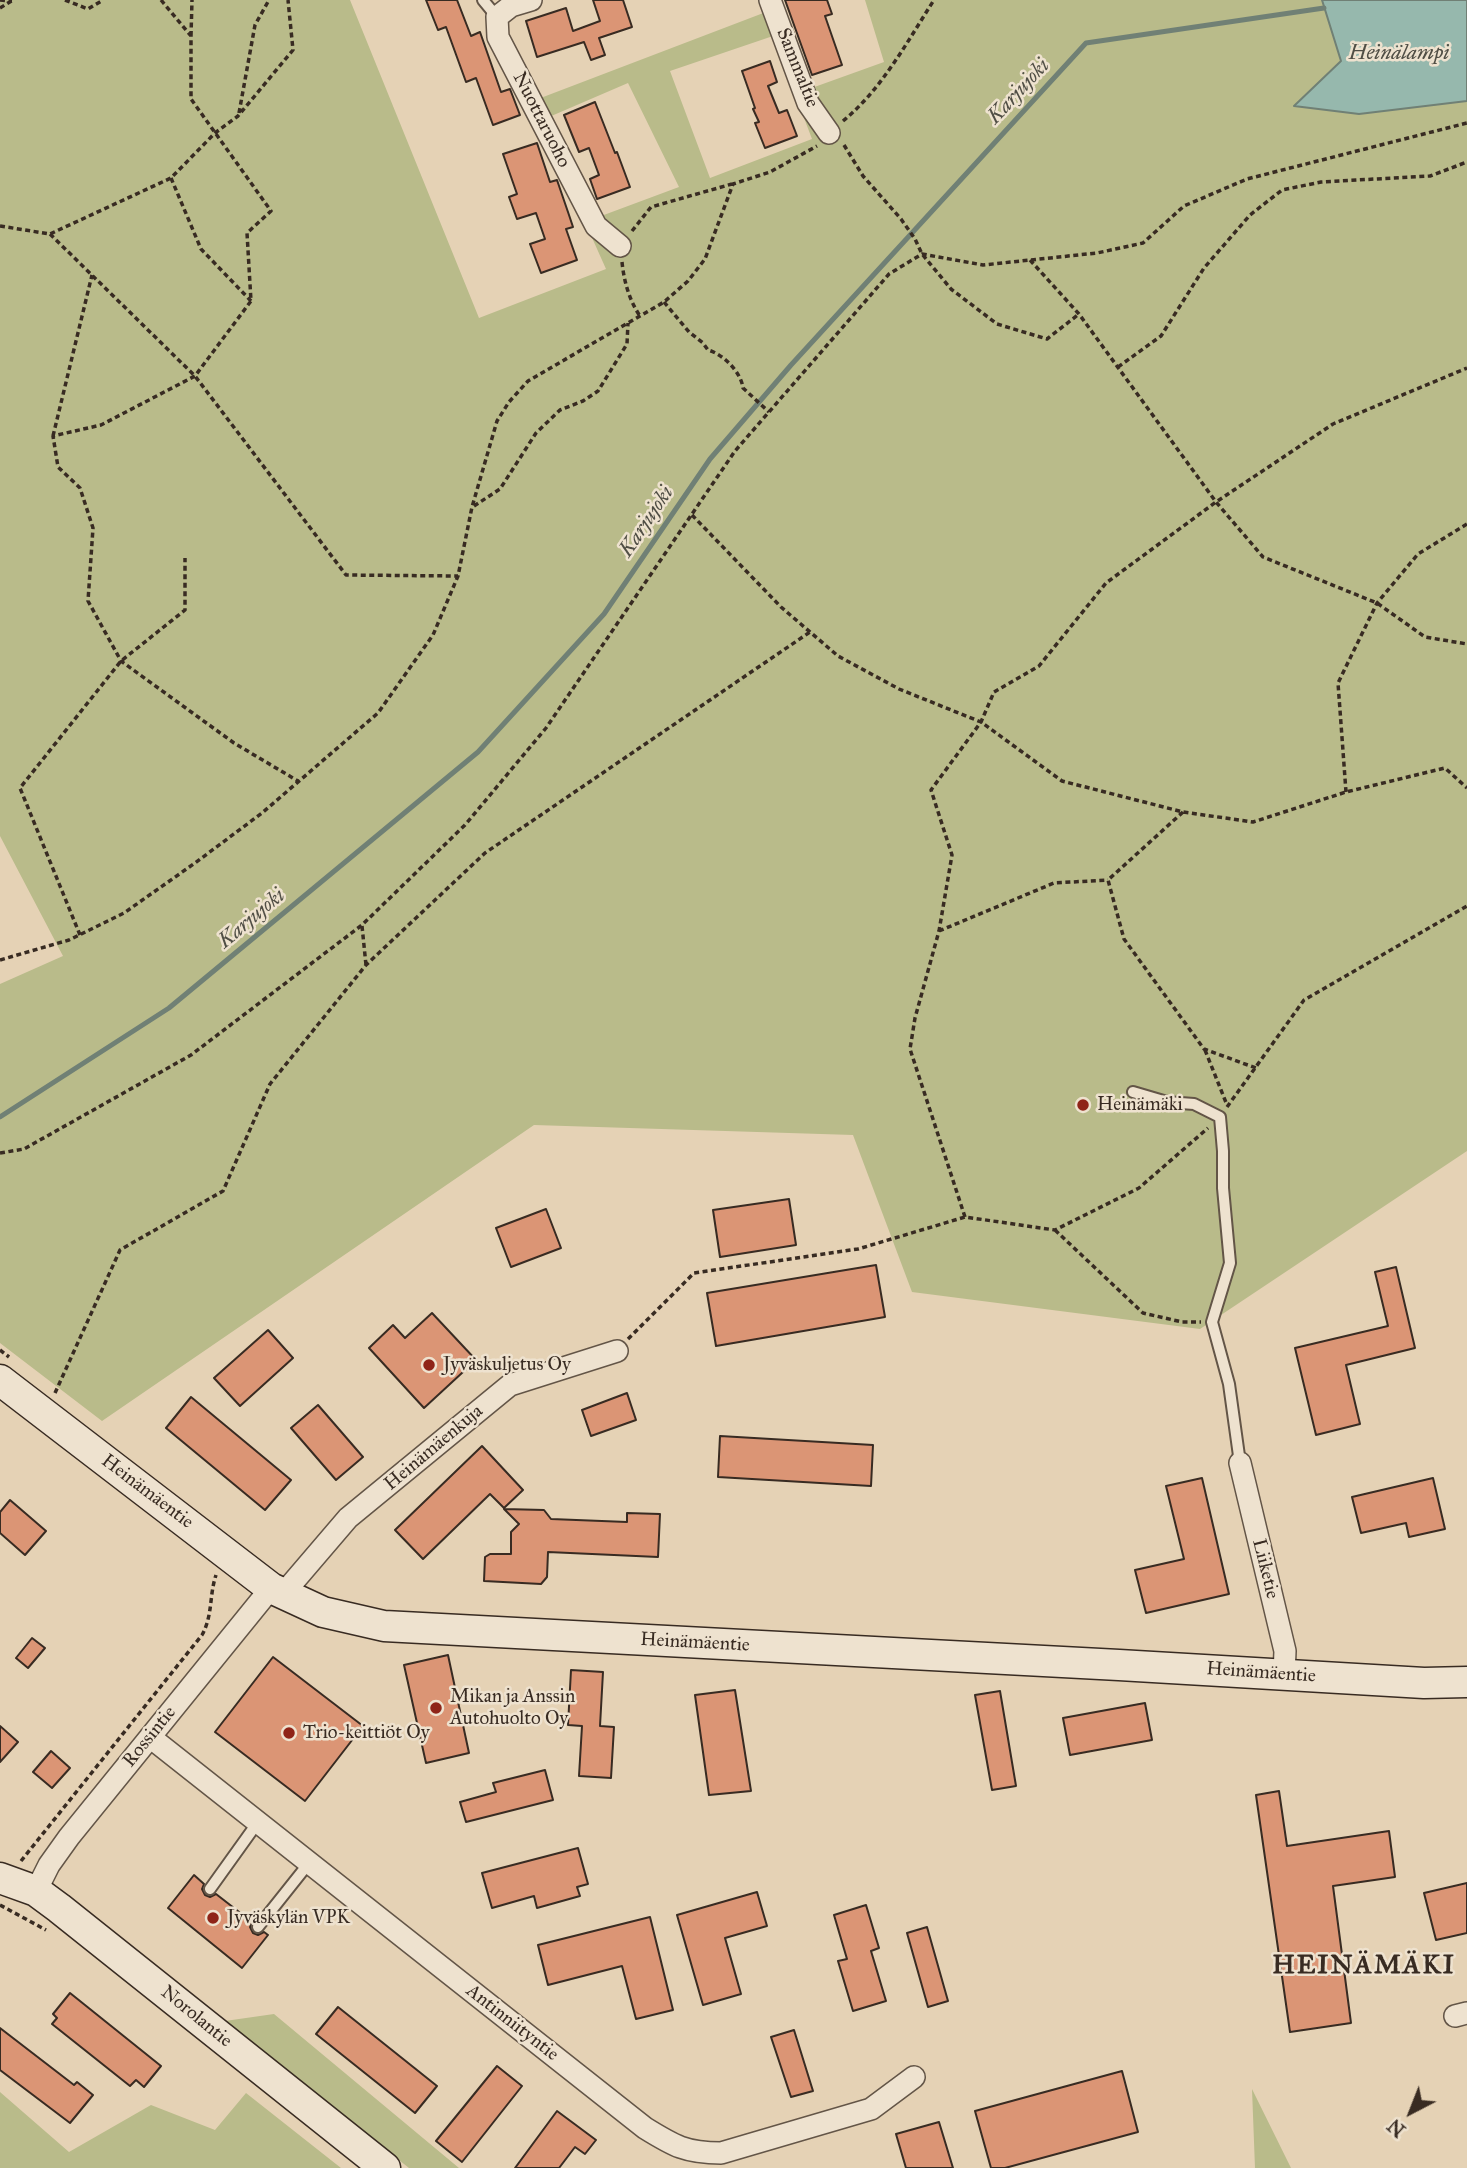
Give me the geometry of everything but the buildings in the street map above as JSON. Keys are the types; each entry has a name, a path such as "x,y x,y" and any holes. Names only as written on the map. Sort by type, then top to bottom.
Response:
{"street":[{"path":"497,17 511,6 531,0"},
{"name":"Sammaltie","path":"770,0 808,103 831,131"},
{"name":"Nuottaruoho","path":"497,17 498,37 596,226 620,246"},
{"name":"Heinämäenkuja","path":"277,1591 348,1518 510,1385 617,1351"},
{"name":"Heinämäentie","path":"6,1369 277,1591 323,1612 384,1626 1424,1684 1467,1682"},
{"name":"Liiketie","path":"1240,1463 1285,1651 1284,1675"},
{"name":"Rossintie","path":"16,1884 49,1865 150,1737 277,1591"},
{"name":"Antinniityntie","path":"150,1737 645,2128 669,2143 696,2153 721,2152 871,2109 914,2077"},
{"name":"Norolantie","path":"16,1884 385,2168"}],"lane":[{"path":"483,0 497,17"},
{"path":"1133,1092 1167,1102 1194,1104 1220,1118 1230,1263 1212,1322 1229,1384 1240,1463"},
{"path":"210,1889 258,1822"},
{"path":"258,1927 309,1863"}],"path":[{"path":"0,0 12,0"},
{"path":"0,8 12,0"},
{"path":"65,0 88,9 103,0"},
{"path":"161,0 191,36"},
{"path":"53,436 101,425 195,376 251,301 247,233 271,211 191,99 192,0"},
{"path":"238,116 255,24 269,0"},
{"path":"0,226 50,234 172,178 215,133 238,116 293,50 288,0"},
{"path":"640,316 624,281 620,246 651,207 770,172 814,149 858,108 890,68 933,0"},
{"path":"0,1153 24,1149 191,1055 362,925 465,825 545,728 735,451 890,274 922,254 983,264 1097,253 1143,243 1184,206 1247,178 1467,123"},
{"path":"831,131 951,289 997,324 1047,339 1079,314"},
{"path":"1118,367 1161,335 1204,268 1250,215 1282,190 1321,182 1430,176 1467,162"},
{"path":"172,178 201,250 251,301"},
{"path":"0,960 41,950 80,935 124,913 195,863 298,782 378,713 433,635 458,576 472,508 497,421 509,402 528,381 664,302 688,281 705,259 733,184"},
{"path":"50,234 195,376 346,575 458,576"},
{"path":"1030,260 1079,314 1216,502 1263,557 1377,603 1425,637 1467,644"},
{"path":"92,275 53,436 58,467 80,488 93,528 88,601 121,661 234,743 298,782"},
{"path":"664,302 689,332 708,350 717,352 726,361 742,379 743,388 769,412"},
{"path":"472,508 500,489 536,433 560,410 583,401 598,391 622,356 627,344 628,324"},
{"path":"965,1217 910,1049 915,1018 939,931 952,855 931,790 981,722 994,692 1039,666 1106,583 1216,502 1333,424 1467,368"},
{"path":"692,514 781,607 838,656 899,689 981,722 1062,781 1183,812 1252,822 1346,792 1445,768 1467,788"},
{"path":"1346,792 1338,683 1377,603 1418,554 1467,524"},
{"path":"80,935 20,788 121,661 185,610 185,558"},
{"path":"55,1393 120,1250 223,1191 270,1084 366,965 485,853 810,632"},
{"path":"939,931 1054,883 1108,880 1183,812"},
{"path":"1108,880 1124,939 1204,1049 1227,1107"},
{"path":"617,1351 694,1273 858,1249 965,1217 1055,1230 1139,1188 1220,1118 1304,1000 1467,906"},
{"path":"362,925 366,965"},
{"path":"1204,1049 1256,1068"},
{"path":"1055,1230 1143,1313 1182,1322 1212,1322"},
{"path":"0,1350 6,1369"},
{"path":"16,1884 21,1861 202,1635 210,1621 211,1590 217,1574 230,1555"}],"green space":[{"path":"0,0 350,0 479,318 606,269 585,222 679,187 628,83 549,117 538,99 766,12 773,36 670,71 710,178 812,139 795,94 884,62 865,0 1417,0 1467,38 1467,1151 1200,1329 912,1292 853,1135 534,1125 102,1421 0,1343 0,984 63,956 0,836"},
{"path":"274,2014 459,2168 409,2168 225,2021"},
{"path":"1252,2089 1291,2168 1255,2168"},
{"path":"0,2092 69,2152 151,2105 215,2130 246,2093 341,2168 0,2168"}],"water":[{"name":"Heinälampi","path":"1322,0 1467,0 1467,101 1359,114 1294,106 1341,61"}],"waterway":[{"name":"Karjujoki","path":"0,1117 169,1008 478,752 604,614 710,459 791,365 1086,43 1324,8"}],"place":[{"name":"Heinämäki","path":"1083,1105"},
{"name":"Jyväskuljetus Oy","path":"429,1365"},
{"name":"Mikan ja Anssin Autohuolto Oy","path":"436,1708"},
{"name":"Trio-keittiöt Oy","path":"289,1733"},
{"name":"Jyväskylän VPK","path":"213,1918"}],"district":[{"name":"HEINÄMÄKI","path":"1364,1967"}]}
